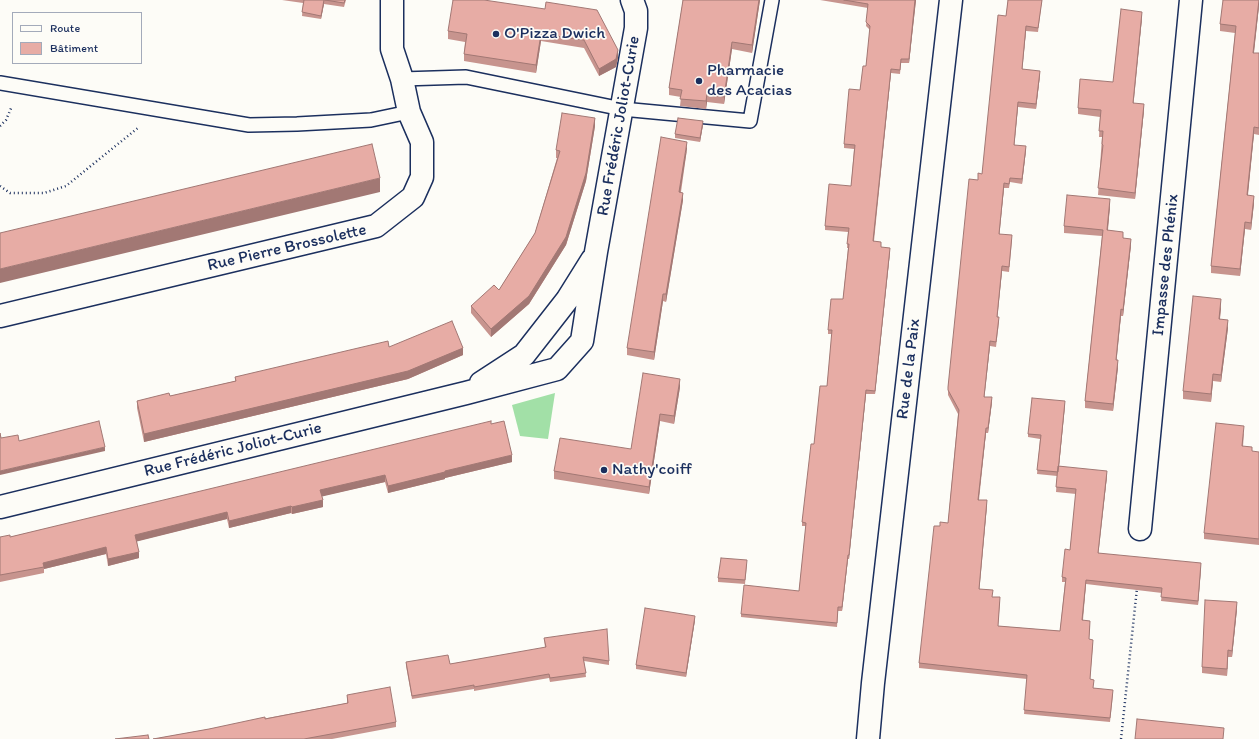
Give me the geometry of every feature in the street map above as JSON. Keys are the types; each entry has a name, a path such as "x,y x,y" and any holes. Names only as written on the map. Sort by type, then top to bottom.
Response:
{"street":[{"name":"Rue Pierre Brossolette","path":"0,316 376,226 413,197 422,177 422,142 409,112 402,79 392,49 392,0"},
{"name":"Rue Frédéric Joliot-Curie","path":"0,507 466,393 557,369 582,341 596,252 636,28 636,11 632,0"},
{"name":"Rue de la Paix","path":"868,739 873,683 951,0"},
{"name":"Impasse des Phénix","path":"1140,529 1191,0"},
{"name":"Rue Frédéric Joliot-Curie","path":"466,393 524,355 567,300 596,252"}],"lane":[{"path":"402,79 466,77 622,109 750,121 772,0"},
{"path":"0,83 249,124 297,124 371,120 409,112"}],"path":[{"path":"0,186 10,193 44,193 66,186 161,110"},
{"path":"1121,739 1137,584"}],"green space":[{"path":"555,393 548,439 520,436 512,405"}],"building":[{"path":"304,0 324,0 321,16 302,12"},
{"path":"325,0 345,0 344,3"},
{"path":"453,0 484,0 545,9 546,2 597,10 618,50 616,59 599,69 584,40 541,34 536,65 464,54 467,34 448,31"},
{"path":"683,0 759,0 752,45 732,42 724,97 707,94 706,101 680,99 682,90 669,88"},
{"path":"844,0 915,0 909,59 901,59 900,70 891,69 873,241 881,242 881,247 890,248 875,391 866,390 849,555 842,607 838,607 837,623 741,614 744,585 799,591 806,523 802,522 811,444 814,444 820,386 827,386 832,330 828,330 831,299 843,299 849,244 847,244 849,228 825,226 829,184 851,186 855,145 844,144 849,89 860,90 863,66 866,66 870,26 866,22 868,4"},
{"path":"1008,0 1042,0 1038,28 1026,26 1022,69 1040,71 1036,104 1018,102 1014,145 1026,146 1022,179 1010,178 1009,184 1004,183 999,234 1012,235 1009,267 1002,266 996,342 990,341 984,397 992,397 988,428 986,428 978,500 987,500 979,589 993,590 992,597 1000,597 998,626 1060,631 1066,578 1062,577 1065,549 1070,550 1076,489 1056,487 1058,466 1107,471 1098,553 1201,563 1198,601 1161,597 1162,588 1086,580 1082,620 1090,621 1089,639 1093,640 1090,679 1094,680 1093,688 1113,690 1110,718 1024,710 1027,675 919,663 934,526 940,526 940,522 948,523 959,410 948,390 948,387 969,179 978,180 978,173 982,174 998,15 1006,16"},
{"path":"1223,0 1259,0 1253,53 1259,53 1259,128 1254,127 1247,195 1254,196 1251,223 1245,222 1240,269 1211,266 1236,26 1220,24"},
{"path":"1121,9 1142,12 1133,103 1144,104 1135,193 1098,188 1103,145 1103,131 1099,131 1101,110 1078,108 1080,79 1113,82"},
{"path":"562,113 595,118 586,173 566,237 529,296 491,329 471,306 494,285 499,290 535,233 560,151 556,150"},
{"path":"678,118 703,121 700,138 675,134"},
{"path":"661,137 687,142 679,192 683,193 666,294 663,294 654,352 627,348"},
{"path":"372,144 380,178 0,269 0,233"},
{"path":"1067,195 1110,199 1107,230 1123,232 1123,238 1131,239 1123,310 1121,309 1116,360 1118,360 1113,404 1085,401 1103,230 1064,226"},
{"path":"1193,296 1221,299 1219,319 1228,320 1221,375 1213,374 1211,394 1183,391"},
{"path":"452,321 463,348 408,371 144,434 137,401 169,393 170,396 236,381 235,377 388,341 389,347"},
{"path":"643,373 680,379 674,416 660,414 649,487 554,471 560,438 631,449"},
{"path":"1032,398 1065,401 1058,472 1037,470 1041,435 1028,434"},
{"path":"99,421 105,447 0,471 0,433 1,438 18,435 19,441"},
{"path":"491,421 491,424 504,421 512,455 388,486 385,475 320,490 323,500 229,521 227,512 135,535 139,552 108,559 106,547 43,563 44,567 0,575 0,537 10,535 10,537"},
{"path":"1216,423 1244,426 1242,446 1252,447 1252,451 1259,452 1259,539 1204,533"},
{"path":"721,558 747,560 745,580 718,578"},
{"path":"1205,600 1237,602 1232,651 1228,650 1227,669 1202,667"},
{"path":"645,608 695,616 686,673 636,665"},
{"path":"607,629 609,661 583,657 586,673 550,678 549,674 412,696 406,662 448,655 450,664 546,647 544,638"},
{"path":"390,687 396,722 304,739 153,739 265,717 265,719 348,703 347,695"},
{"path":"1137,719 1224,728 1223,739 1135,739"},
{"path":"148,735 149,739 115,739"}],"place":[{"name":"O'Pizza Dwich","path":"496,34"},
{"name":"Pharmacie des Acacias","path":"699,81"},
{"name":"Nathy'coiff","path":"604,470"}]}
